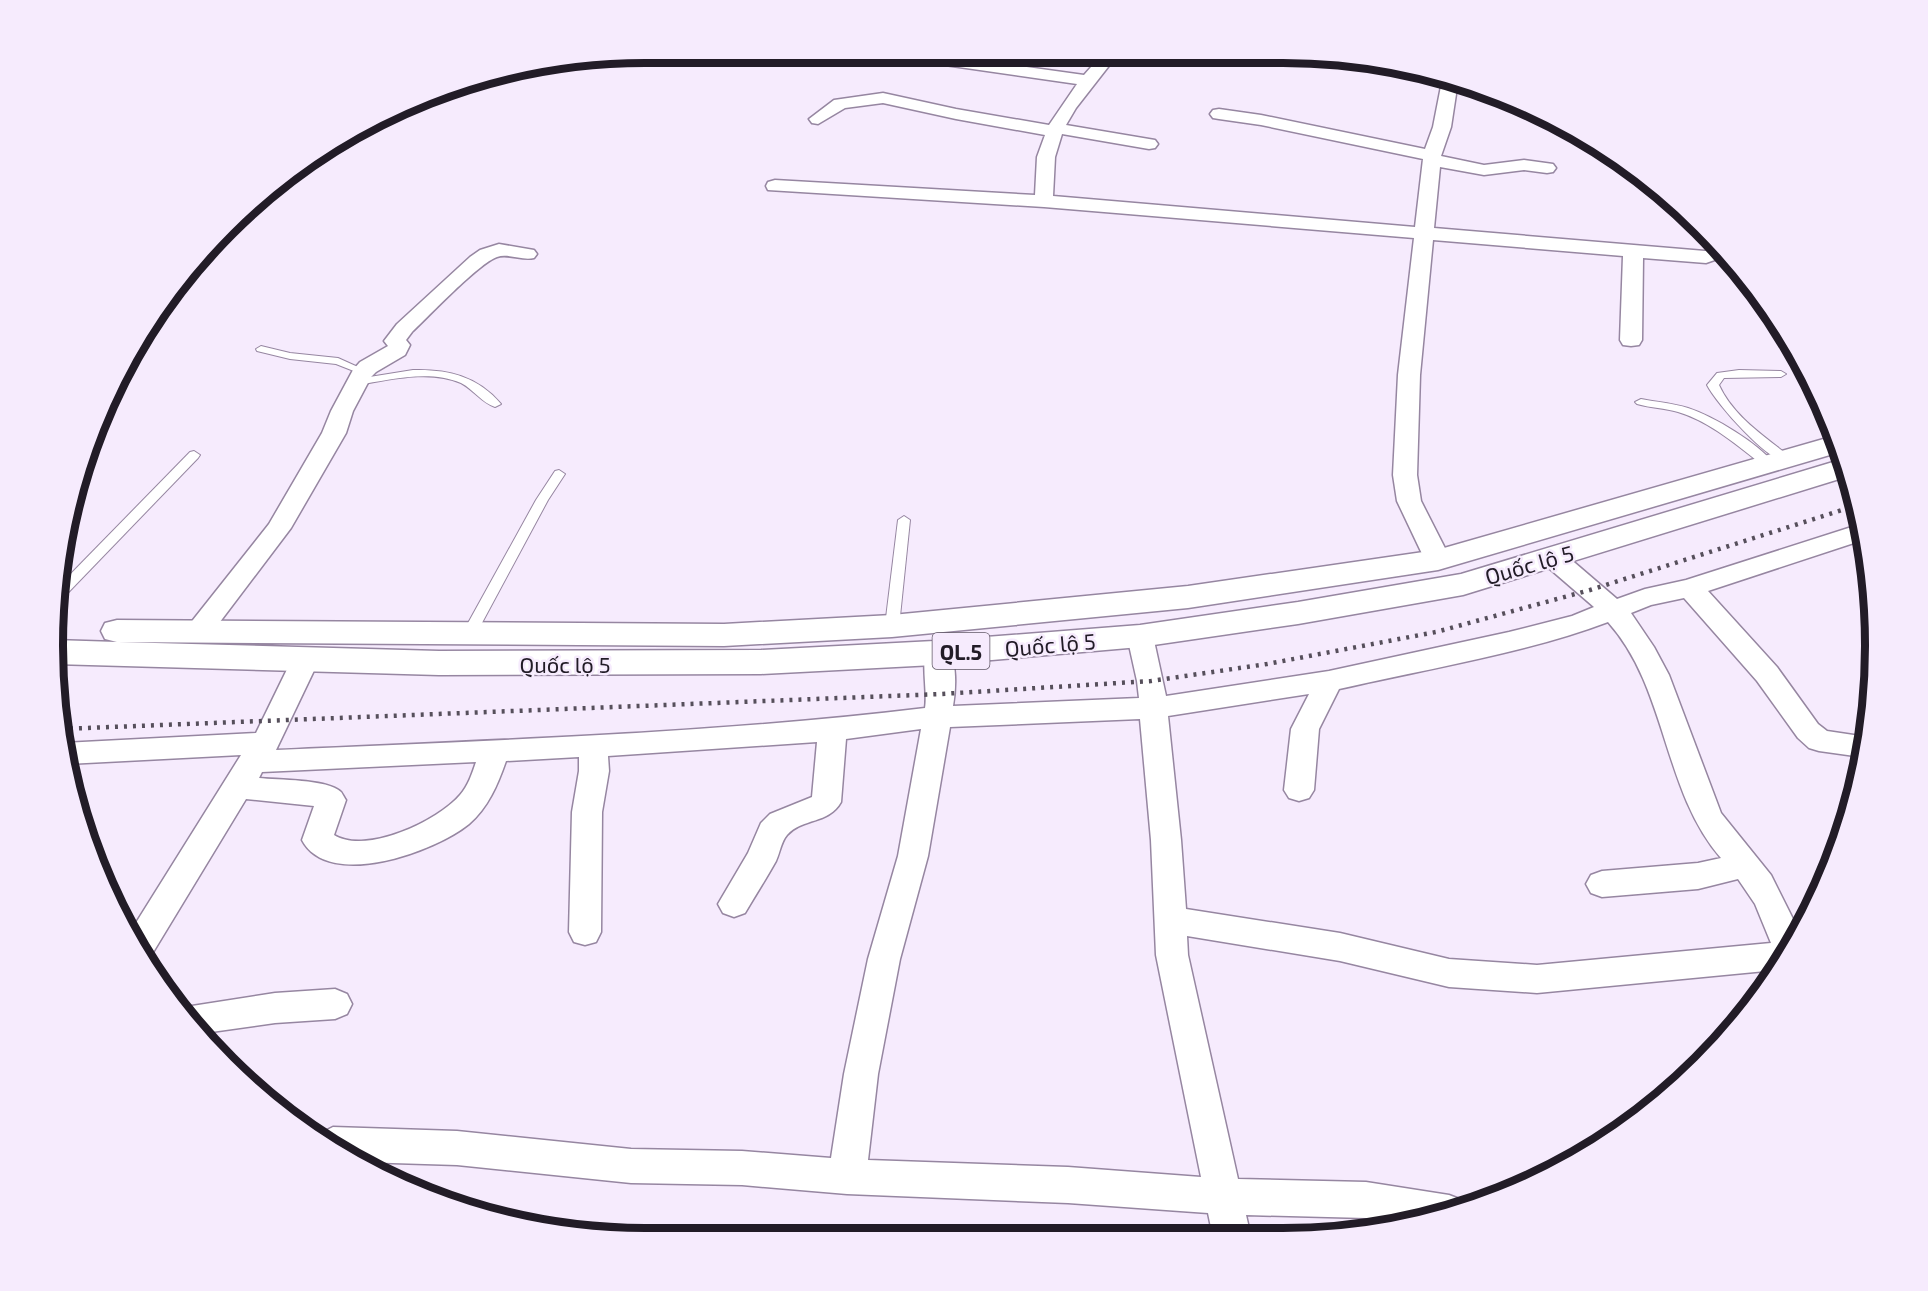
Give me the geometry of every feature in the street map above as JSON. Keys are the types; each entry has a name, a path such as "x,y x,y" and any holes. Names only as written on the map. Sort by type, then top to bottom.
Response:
{"highway":[{"name":"Quốc lộ 5","path":"63,631 724,635 892,626 1188,597 1438,560 1830,446"},
{"name":"Quốc lộ 5","path":"63,652 601,664 761,662 938,653 1140,636 1298,613 1463,584 1837,470"}],"street":[{"path":"1009,63 1088,81"},
{"path":"1044,201 1042,179 1045,156 1055,129 1071,101 1103,63"},
{"path":"1438,560 1409,501 1405,475 1409,375 1432,158 1442,127 1448,88"},
{"path":"818,119 840,104 883,98 956,114 1149,144"},
{"path":"1219,114 1261,120 1484,170 1524,165 1547,168"},
{"path":"775,186 1044,201 1706,257 1714,255"},
{"path":"198,632 279,528 334,433 360,377 398,350 399,345 395,341 404,328 477,261 499,250 527,254"},
{"path":"1631,340 1631,294 1634,268 1632,251"},
{"path":"73,753 251,764 593,746 832,730 938,717 1152,708 1329,681 1443,657 1579,623 1645,598 1690,588 1854,534"},
{"path":"1552,557 1612,610 1633,634 1656,680 1707,814 1720,838 1753,874 1767,895 1786,939"},
{"path":"1690,588 1767,674 1808,731 1819,740 1856,746"},
{"path":"1140,636 1151,681 1166,840 1172,955 1230,1228"},
{"path":"847,1177 861,1074 884,959 913,855 938,717 941,694 938,653"},
{"path":"143,940 251,764 306,658"},
{"path":"1299,790 1305,729 1329,681"},
{"path":"734,904 762,857 772,831 781,822 820,807 826,802 832,730"},
{"path":"585,932 587,812 594,771 593,746"},
{"path":"251,764 331,800 331,806 316,840 322,845 353,854 378,851 443,828 469,805 481,787 495,750"},
{"path":"1602,884 1698,876 1743,865"},
{"path":"1171,920 1340,947 1449,973 1526,978 1639,971 1775,956"},
{"path":"198,1019 274,1008 335,1004"},
{"path":"345,1144 457,1148 631,1166 742,1168 847,1177 1068,1185 1222,1196 1366,1200 1422,1211"}],"lane":[{"path":"261,349 290,356 338,361 360,377 440,373 459,377 482,388 495,404"},
{"path":"1777,462 1716,395 1713,386 1721,375 1781,374"},
{"path":"1641,402 1682,410 1702,418 1777,462"},
{"path":"66,587 194,455"},
{"path":"469,634 542,500 559,474"},
{"path":"892,626 904,520"}],"railway":[{"path":"69,729 941,694 1151,681 1267,664 1436,632 1590,590 1848,508"}]}
